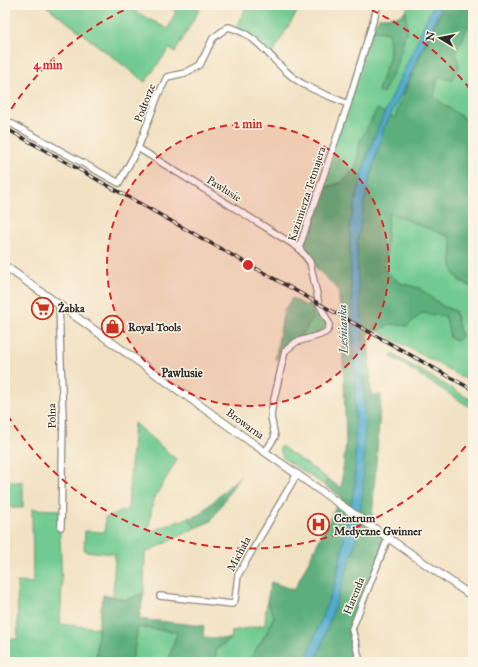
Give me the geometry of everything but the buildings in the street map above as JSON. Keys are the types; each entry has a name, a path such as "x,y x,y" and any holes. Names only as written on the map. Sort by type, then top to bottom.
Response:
{"street":[{"name":"Kazimierza Tetmajera","path":"265,452 275,437 271,417 272,408 285,351 296,342 326,332 329,328 329,323 319,304 310,262 299,248 348,104 378,5"},
{"name":"Podtorze","path":"5,120 119,183 138,148 167,76 185,73 200,65 213,38 228,26 250,35 285,71 303,84 348,104"},
{"name":"Pawlusie","path":"138,148 299,248"},
{"name":"Browarna","path":"5,266 337,503 473,597"},
{"name":"Polna","path":"59,305 62,419 61,527"},
{"name":"Michała","path":"160,596 232,604 238,575 297,474"},
{"name":"Harenda","path":"360,662 352,628 388,538"}],"green space":[{"path":"45,5 123,5 168,29 176,11 165,5 202,5 175,52 169,49 145,82"},
{"path":"247,5 301,5 271,56 236,29"},
{"path":"409,5 445,5 430,33 407,83 395,118 360,141 357,163 353,171 346,179 331,186 320,186 370,30 389,33 390,55 378,91 383,93 407,29 406,10"},
{"path":"445,5 473,5 473,27 469,25 456,52 459,68 451,80 438,77 434,97 473,125 473,296 472,287 463,282 453,272 450,237 389,213 383,269 400,283 419,288 444,307 455,311 461,336 457,341 450,338 446,317 422,313 407,326 390,324 378,331 368,332 371,395 381,395 372,518 374,528 388,538 352,628 355,645 347,662 248,662 266,634 274,616 267,601 271,582 294,590 341,497 324,485 328,479 341,488 346,441 342,330 344,319 340,308 338,289 310,262 299,248 320,186 328,187 342,183 356,167 360,141 377,109 395,118 418,61"},
{"path":"406,10 407,29 396,67 383,93 378,91 390,55 389,33 370,30 380,17 400,16"},
{"path":"469,24 473,27 473,125 434,97 438,77 459,68 456,52"},
{"path":"389,213 450,237 452,248 451,261 459,281 472,287 473,383 378,331 390,324 407,325 422,313 446,317 450,338 461,336 455,311 444,307 419,288 400,283 383,269 386,255"},
{"path":"292,298 312,309 313,319 299,339 290,342 283,349 279,358 275,360 284,310"},
{"path":"308,303 317,307 327,324 319,332 299,339 313,319 312,309 307,305"},
{"path":"392,354 473,401 473,409 390,356"},
{"path":"134,423 177,460 153,500 148,532 188,518 196,528 145,553 144,593 126,600 113,596 115,554 84,551 85,531 105,532 105,518 128,509"},
{"path":"281,446 328,479 324,485 283,458 279,448"},
{"path":"240,476 211,521 196,528 188,518 200,514"},
{"path":"5,482 23,482 23,508 5,507"},
{"path":"32,509 59,510 62,586 60,624 98,628 96,662 5,662 5,639 18,639 17,582 33,583"},
{"path":"144,593 139,619 204,626 203,637 231,639 216,649 216,662 168,662 177,632 138,627 132,662 96,662 98,628 103,595 126,600"},
{"path":"267,601 274,615 266,634 248,662 216,662 216,650 231,639 232,631 265,625"},
{"path":"137,627 177,632 168,662 132,662"}],"water":[{"path":"433,5 442,5 407,83 384,128 367,189 357,243 358,282 362,317 365,423 363,490 355,545 316,662 305,662 335,583 355,484 355,384 350,224 365,163 378,128"}],"railway":[{"path":"5,128 473,390"}],"place":[{"name":"Żabka","path":"42,308"},
{"name":"Royal Tools","path":"112,327"},
{"name":"Centrum Medyczne Gwinner","path":"319,524"}],"district":[{"name":"Pawlusie","path":"182,373"}],"water label":[{"name":"Leśnianka","path":"343,329"}]}
